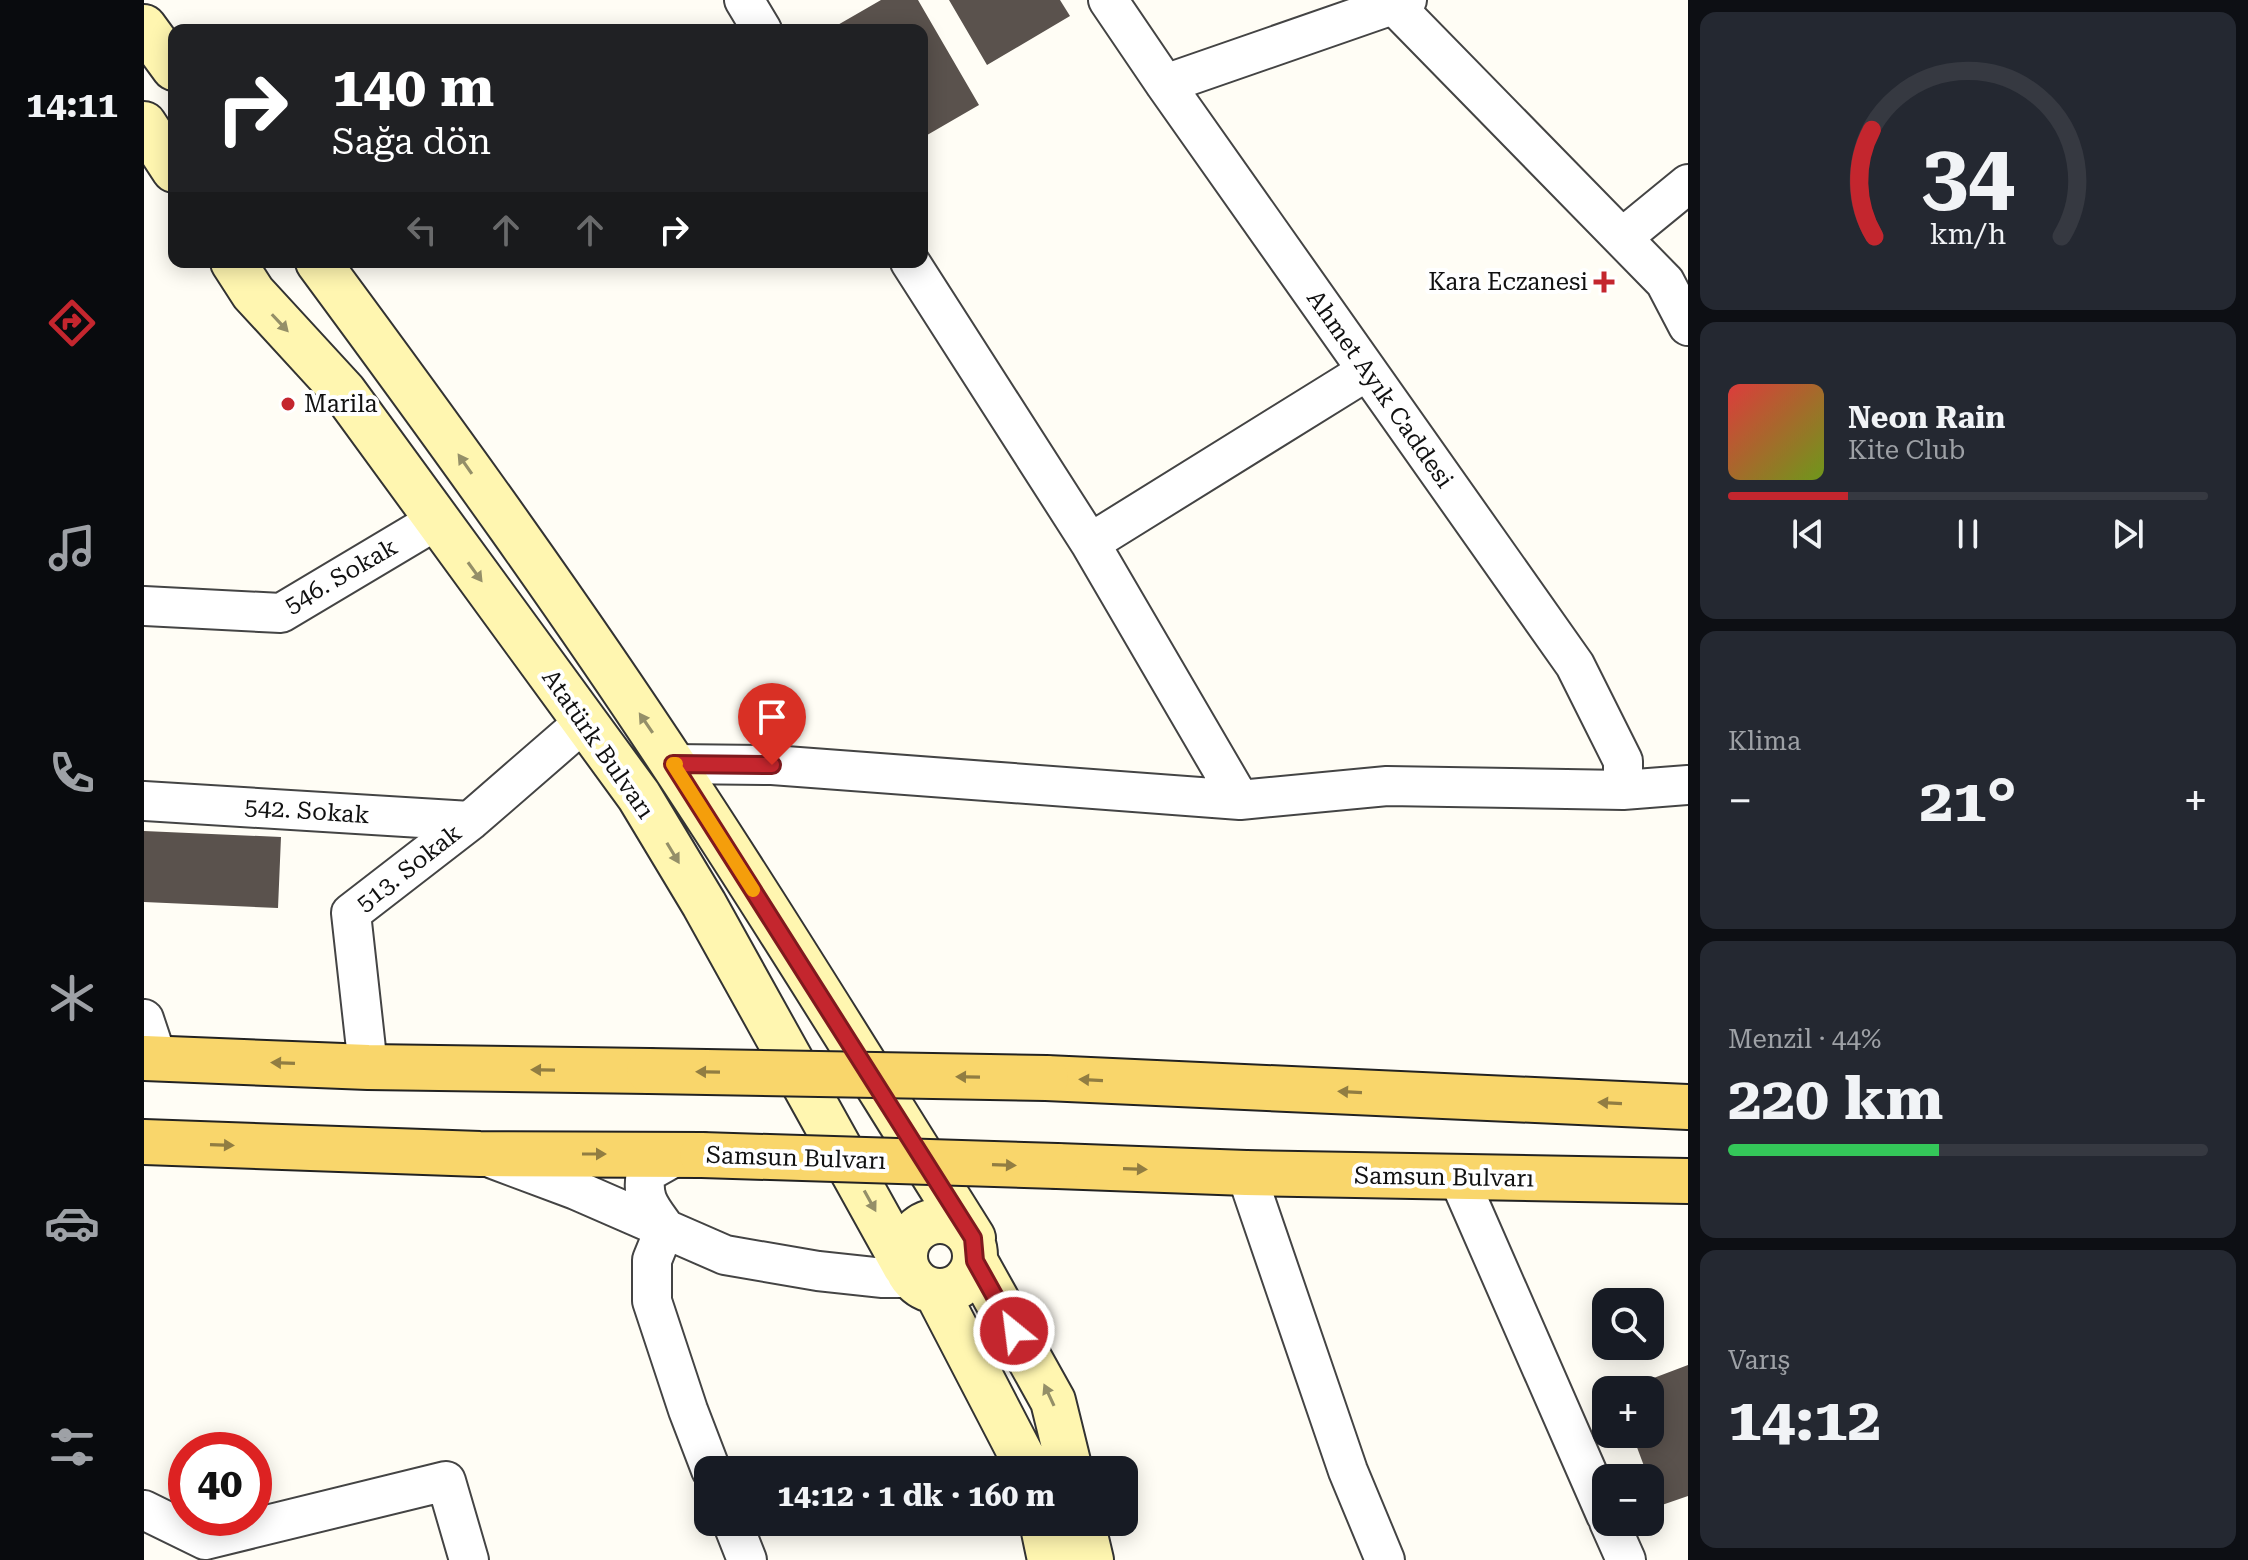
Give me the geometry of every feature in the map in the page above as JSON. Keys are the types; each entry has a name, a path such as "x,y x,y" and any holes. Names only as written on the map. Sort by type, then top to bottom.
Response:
{"main road":[{"path":"144,27 168,60"},
{"path":"144,124 168,161"},
{"name":"Atatürk Bulvarı","path":"237,268 253,293 344,392 639,796 1021,1456"},
{"path":"322,268 424,406 673,764 974,1250 1053,1401 1067,1456"},
{"path":"148,1045 368,1067 1046,1078 1688,1107"},
{"name":"Samsun Bulvarı","path":"144,1142 480,1154 690,1155 1246,1173 1688,1181"},
{"path":"933,1221 955,1224 974,1250 972,1271 955,1288 918,1278 905,1253 914,1232 933,1221"},
{"path":"1045,1536 1050,1560"},
{"path":"1085,1536 1091,1560"}],"street":[{"name":"Ahmet Ayık Caddesi","path":"1108,0 1575,665 1623,761 1623,790"},
{"path":"1165,84 1401,3 1665,282 1686,319"},
{"path":"1622,238 1688,184"},
{"path":"914,268 1090,543 1240,800"},
{"path":"1090,543 1367,371"},
{"name":"546. Sokak","path":"144,606 281,613 437,520"},
{"name":"513. Sokak","path":"368,1067 351,913 470,821 584,722"},
{"path":"673,764 772,765 1240,800 1387,786 1623,790 1688,785"},
{"name":"542. Sokak","path":"144,801 470,821"},
{"path":"480,1154 576,1190 725,1255 818,1271 883,1278 918,1278"},
{"path":"665,1228 647,1203 643,1190 646,1173 690,1155"},
{"path":"1246,1173 1348,1471 1385,1560"},
{"path":"1458,1177 1592,1483"},
{"path":"665,1228 652,1260 652,1301 706,1456"},
{"path":"144,1510 207,1550 446,1481 469,1560"},
{"path":"738,1536 747,1560"},
{"path":"1615,1536 1626,1560"}],"building":[{"path":"881,0 918,0 979,105 928,135 928,24 839,24"},
{"path":"949,0 1060,0 1070,16 987,65"},
{"path":"144,831 281,837 278,908 144,902"},
{"path":"1688,1365 1688,1496 1664,1504 1664,1464 1643,1464 1637,1448 1664,1448 1664,1376 1659,1376"}],"slow traffic":[{"path":"676,764 673,764 753,890"}],"place":[{"name":"Kara Eczanesi","path":"1604,282"},
{"name":"Marila","path":"288,404"}],"route":[{"path":"772,765 673,764 973,1238 975,1261 1014,1331"}]}
